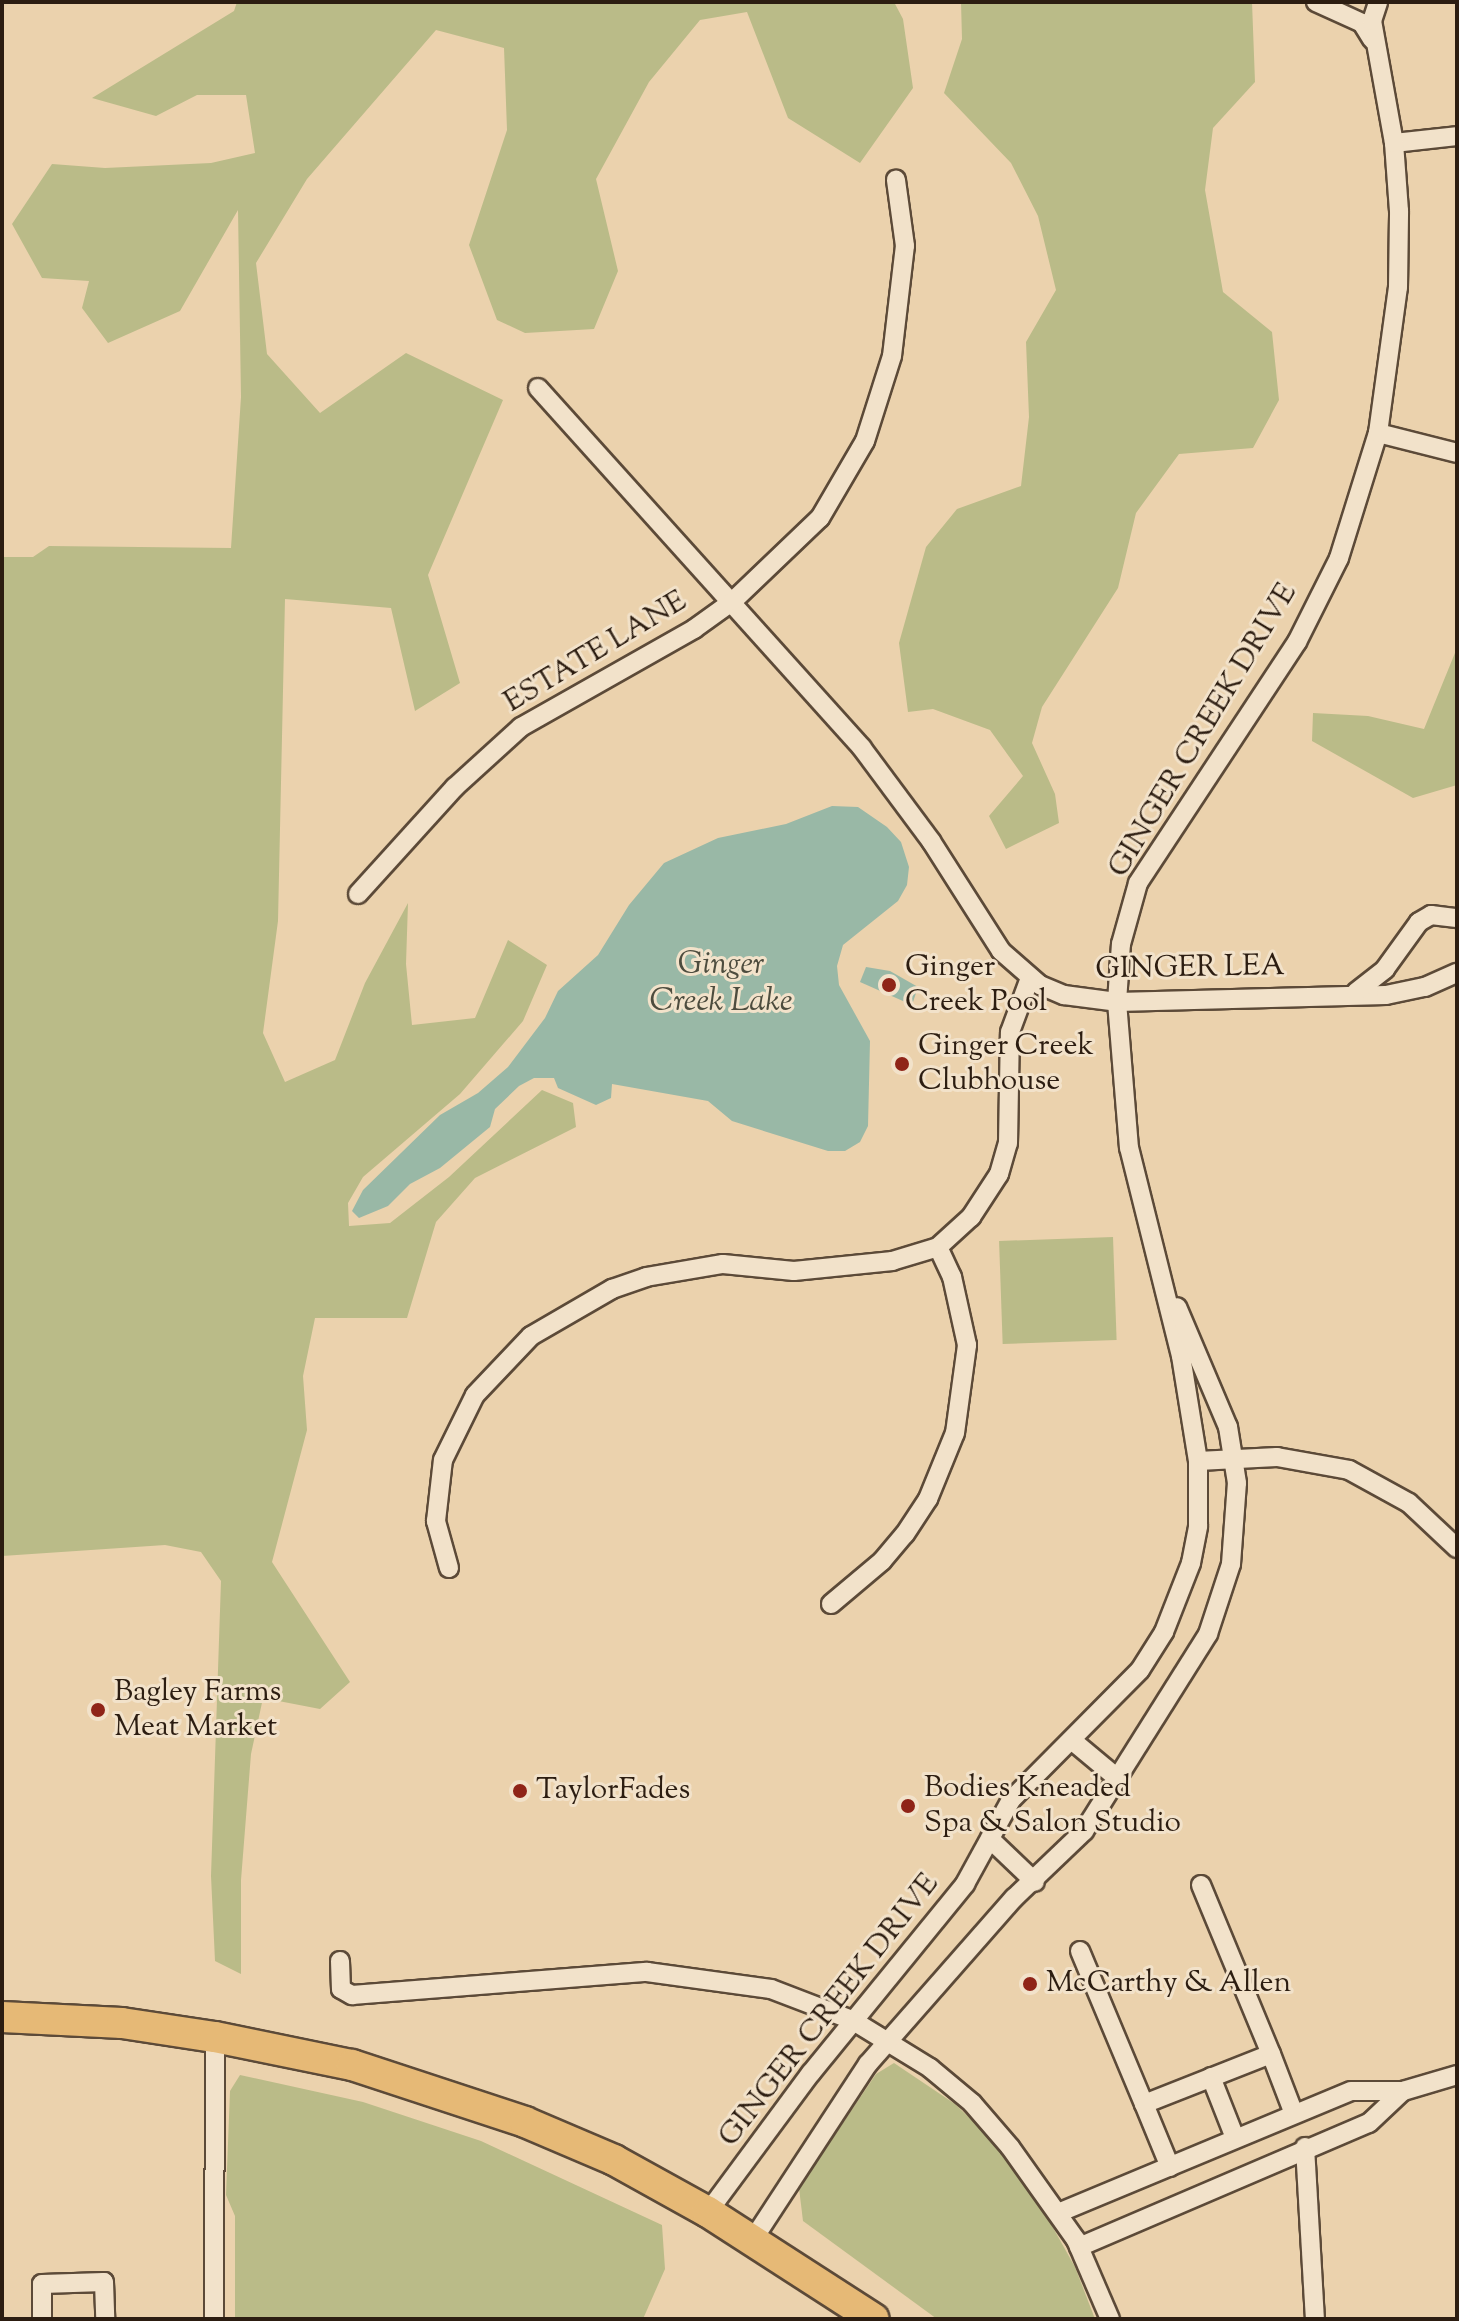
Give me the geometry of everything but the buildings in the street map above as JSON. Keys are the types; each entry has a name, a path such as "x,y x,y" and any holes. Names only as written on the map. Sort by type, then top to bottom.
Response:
{"main road":[{"path":"2,2017 122,2023 215,2037 352,2065 525,2122 614,2160 708,2212 754,2238 874,2319"}],"street":[{"path":"1316,2 1362,23 1374,41"},
{"name":"GINGER CREEK DRIVE","path":"708,2212 852,2020 965,1884 1011,1800 1074,1742 1140,1670 1180,1598 1198,1526 1198,1461 1181,1356 1156,1266 1129,1148 1117,1002 1121,944 1138,883 1297,642 1339,558 1378,433 1398,287 1394,143 1372,21 1378,2"},
{"path":"1394,143 1457,136"},
{"name":"ESTATE LANE","path":"358,894 455,787 521,727 561,700 642,661 733,601 820,518 865,441 882,395 898,316 905,246 896,180"},
{"name":"GINGER LEA","path":"538,388 733,601 885,776 1001,951 1030,978 1064,995 1117,1002 1412,990 1457,973"},
{"path":"1378,433 1457,453"},
{"path":"1356,992 1385,969 1419,922 1431,915 1457,918"},
{"path":"449,1568 436,1521 437,1479 457,1426 498,1366 561,1316 612,1289 687,1267 845,1269 938,1247 971,1217 999,1174 1011,1118 1010,1032 1030,978"},
{"path":"831,1604 882,1561 905,1534 928,1499 955,1433 967,1345 952,1277 938,1247"},
{"name":"GINGER CREEK DRIVE","path":"754,2238 888,2040 1014,1898 1035,1882 1084,1831 1191,1665 1221,1604 1237,1524 1234,1458 1209,1377 1156,1266"},
{"path":"1198,1461 1300,1459 1349,1470 1409,1503 1457,1548"},
{"path":"1074,1742 1116,1777"},
{"path":"990,1839 1035,1882"},
{"path":"1201,1885 1294,2114"},
{"path":"1080,1951 1170,2167"},
{"path":"340,1961 341,1989 352,1995 647,1972 771,1989 852,2020 888,2040 972,2103 1058,2213 1079,2247 1110,2319"},
{"path":"214,2319 215,2037"},
{"path":"1144,2104 1271,2054"},
{"path":"1058,2213 1235,2138 1364,2088 1403,2091 1457,2075"},
{"path":"1211,2077 1235,2138"},
{"path":"1079,2247 1228,2186 1305,2147 1369,2123 1403,2091"},
{"path":"1260,2128 1274,2161"},
{"path":"1305,2147 1315,2319"},
{"path":"42,2319 42,2284 104,2282 105,2319"}],"green space":[{"path":"237,2 894,2 903,19 913,88 860,163 788,118 747,12 700,20 649,82 596,179 618,271 594,329 525,333 497,320 469,245 507,130 504,48 436,30 307,179 256,263 267,354 320,413 406,353 503,400 428,575 460,683 415,711 391,608 285,599 278,921 263,1033 285,1082 335,1060 365,983 408,903 406,964 412,1025 475,1018 508,940 547,965 523,1021 460,1094 363,1177 348,1203 349,1226 390,1223 449,1177 542,1090 573,1103 576,1127 475,1178 436,1222 407,1318 315,1318 303,1376 307,1430 272,1562 350,1682 320,1709 263,1698 251,1754 241,1880 241,1974 215,1961 211,1876 221,1581 201,1552 165,1545 2,1556 2,557 33,557 49,546 231,548 241,397 238,210 180,311 108,343 82,308 89,281 42,278 12,224 52,164 105,168 211,163 255,153 246,95 197,95 156,116 92,98 234,11"},
{"path":"961,2 1252,2 1255,82 1213,128 1205,190 1223,292 1272,332 1279,400 1253,448 1179,454 1136,513 1118,588 1042,707 1032,743 1055,794 1059,823 1006,849 989,816 1023,776 990,730 933,709 908,712 899,643 926,547 957,509 1021,486 1029,417 1026,342 1056,290 1038,216 1011,163 944,93 962,39"},
{"path":"1457,648 1457,785 1413,798 1312,741 1313,713 1368,716 1424,729"},
{"path":"1113,1237 1117,1340 1003,1344 999,1241"},
{"path":"894,2063 955,2104 999,2146 1037,2199 1075,2267 1095,2319 937,2319 803,2221 799,2188 876,2074"},
{"path":"240,2075 363,2102 481,2141 662,2225 665,2269 643,2319 235,2319 235,2216 226,2195 230,2091"}],"water":[{"name":"Ginger Creek Lake","path":"832,806 858,807 887,827 901,842 909,867 907,885 898,901 843,945 837,966 839,985 870,1041 868,1126 860,1142 845,1151 828,1151 732,1121 708,1101 612,1084 611,1098 596,1105 558,1088 554,1078 534,1078 519,1086 495,1109 490,1127 440,1168 410,1184 388,1206 359,1218 352,1211 363,1190 440,1115 478,1093 508,1067 545,1018 558,991 598,955 629,905 664,863 718,838 786,824"},
{"name":"Ginger Creek Pool","path":"866,967 890,971 918,987 912,1005 860,982"}],"place":[{"name":"Ginger Creek Pool","path":"889,985"},
{"name":"Ginger Creek Clubhouse","path":"902,1064"},
{"name":"Bagley Farms Meat Market","path":"98,1710"},
{"name":"TaylorFades","path":"520,1791"},
{"name":"Bodies Kneaded Spa & Salon Studio","path":"908,1806"},
{"name":"McCarthy & Allen","path":"1030,1984"}]}
